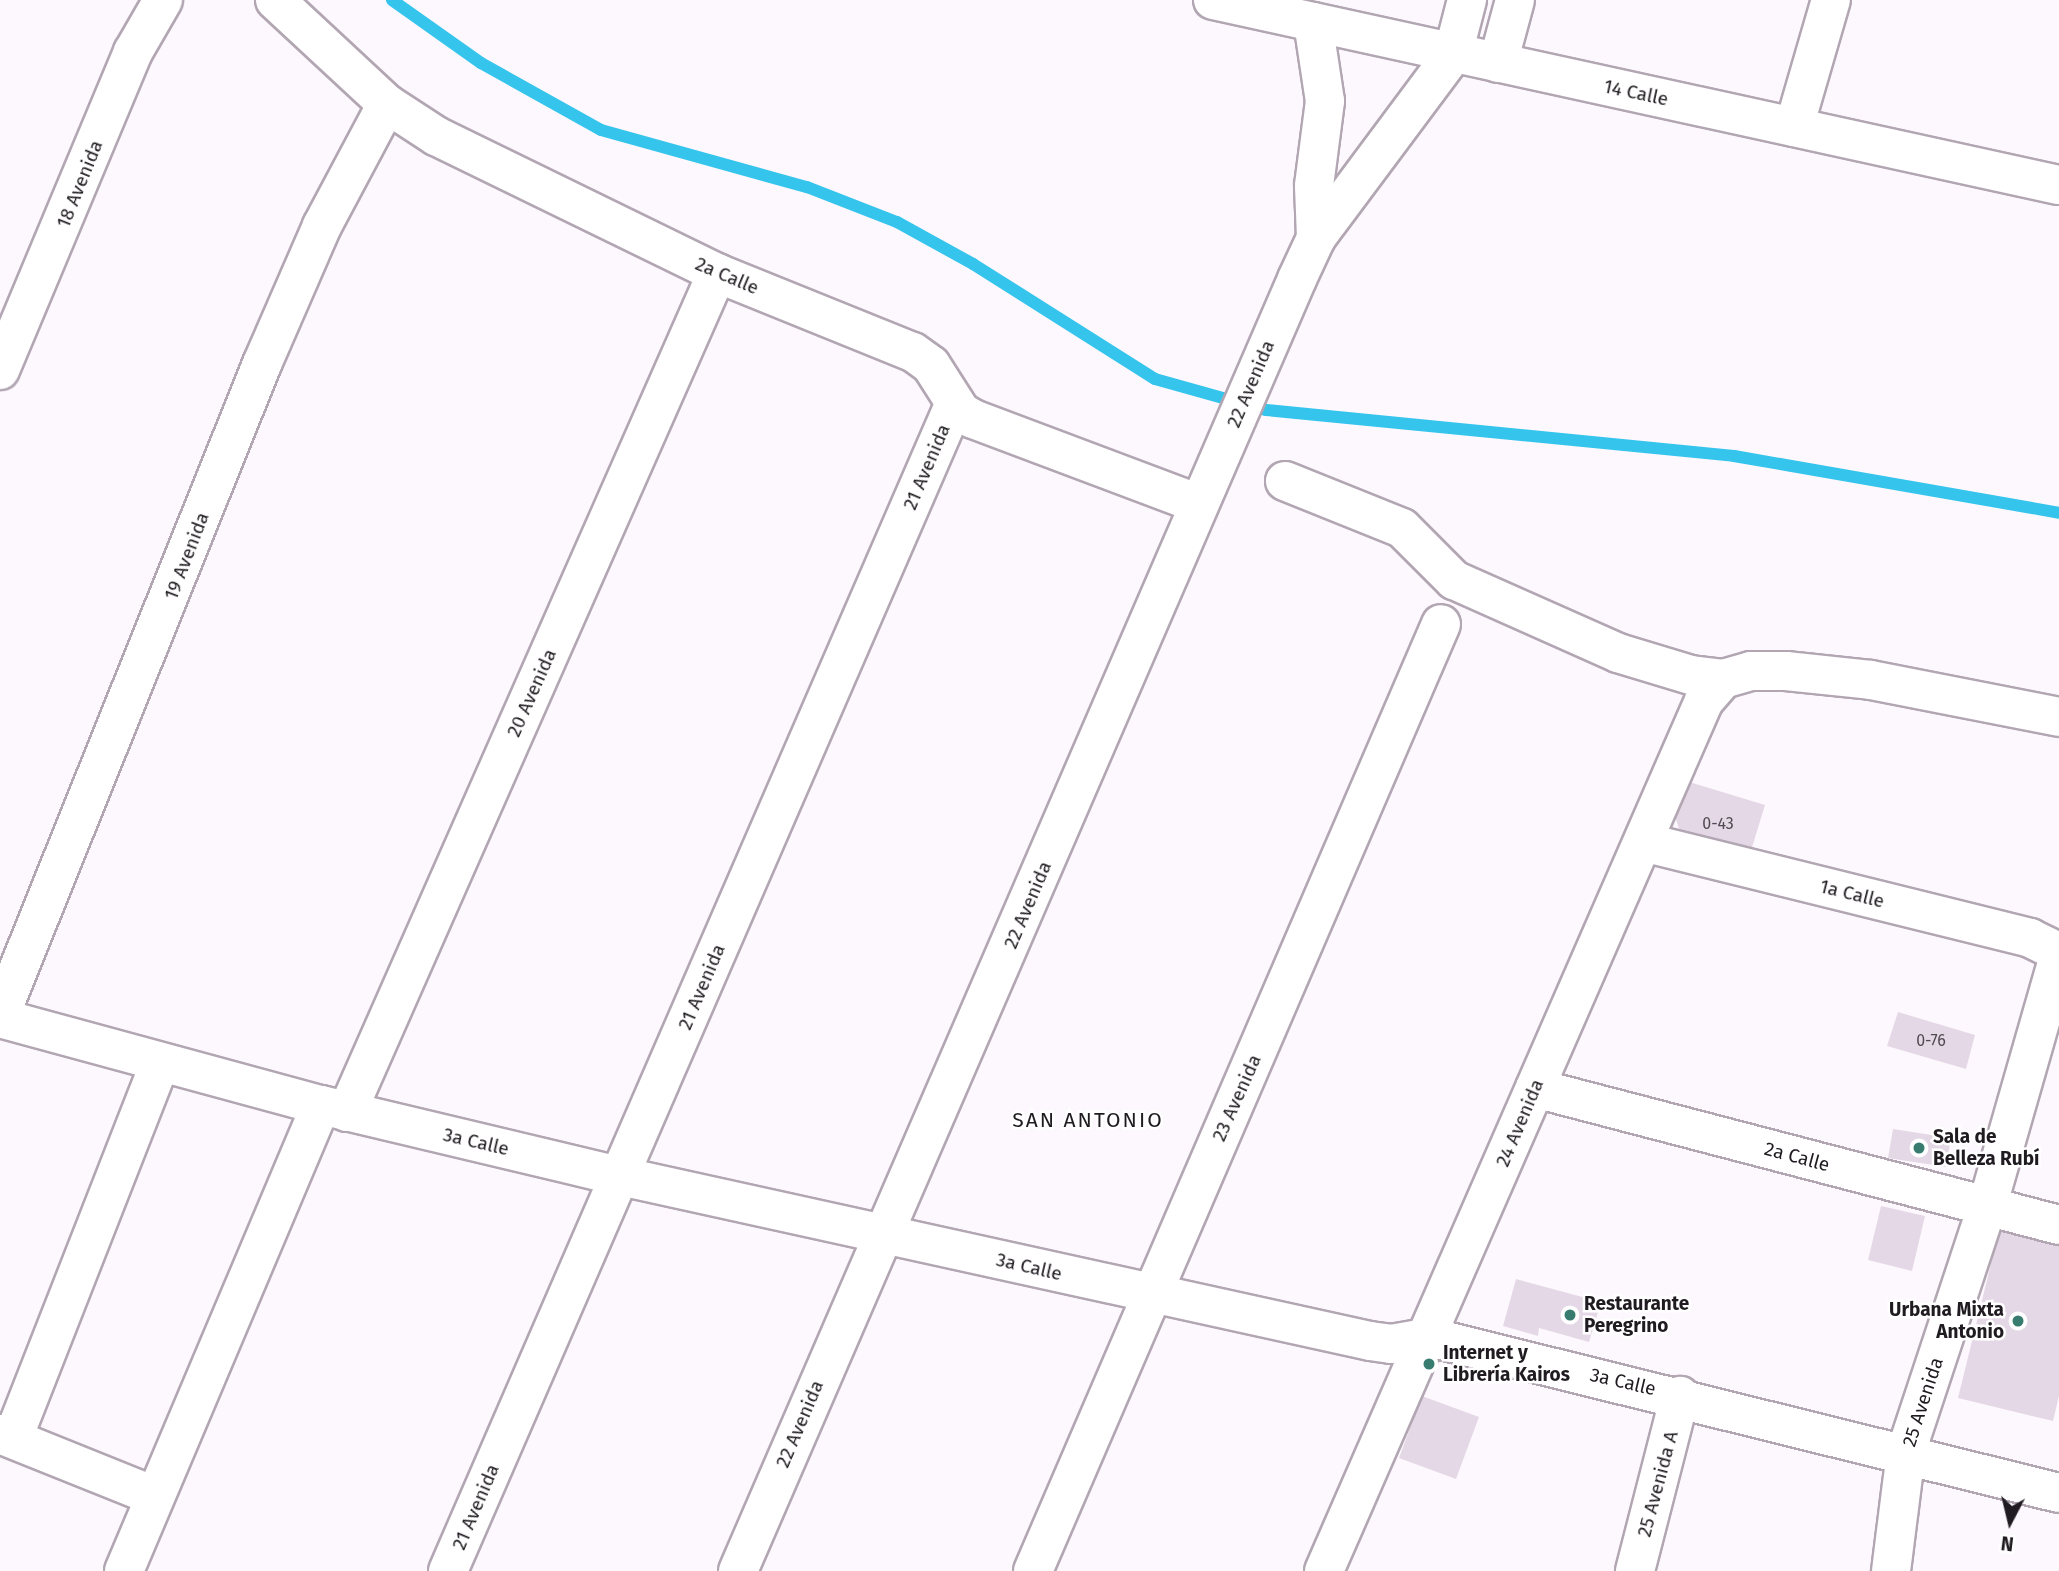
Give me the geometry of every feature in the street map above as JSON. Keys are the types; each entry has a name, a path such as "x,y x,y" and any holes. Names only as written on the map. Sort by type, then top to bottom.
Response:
{"street":[{"name":"18 Avenida","path":"0,370 133,52 163,0"},
{"name":"2a Calle","path":"275,0 387,104 436,136 717,273 913,352 931,365 955,403 973,419 1206,488"},
{"name":"14 Calle","path":"1213,0 2059,185"},
{"path":"1453,54 1467,0"},
{"path":"1498,63 1515,0"},
{"path":"1794,127 1831,0"},
{"name":"22 Avenida","path":"1313,22 1325,101 1314,186 1316,238"},
{"name":"22 Avenida","path":"738,1571 882,1233 988,1002 1274,328 1316,238 1453,54"},
{"name":"19 Avenida","path":"0,1016 262,364 322,226 387,104"},
{"name":"20 Avenida","path":"124,1571 154,1496 717,273"},
{"name":"21 Avenida","path":"449,1571 955,403"},
{"path":"1285,481 1402,528 1454,580 1545,624 1619,653 1723,679 1752,671 1786,671 1871,680 2059,717"},
{"name":"23 Avenida","path":"1033,1571 1441,624"},
{"name":"24 Avenida","path":"1324,1571 1429,1336 1704,701 1723,679"},
{"name":"1a Calle","path":"1643,842 2029,938 2059,954"},
{"name":"25 Avenida","path":"1891,1571 1906,1452 1987,1207 2059,954"},
{"name":"3a Calle","path":"0,1016 160,1063 334,1109 620,1176 1151,1295 1391,1344 1429,1336 1906,1452 2059,1493"},
{"path":"154,1496 6,1436 160,1063"},
{"name":"2a Calle","path":"1535,1088 2059,1225"},
{"name":"25 Avenida A","path":"1634,1571 1681,1396"}],"building":[{"path":"1686,781 1765,805 1750,854 1680,832 1675,816"},
{"path":"1898,1012 1975,1035 1966,1069 1887,1046"},
{"name":"Sala de Belleza Rubí","path":"1893,1129 1951,1138 1946,1167 1888,1158"},
{"path":"1881,1206 1925,1216 1912,1271 1868,1260"},
{"name":"Urbana Mixta Antonio","path":"1999,1231 2059,1246 2059,1396 2053,1421 1958,1398"},
{"path":"1516,1279 1601,1302 1589,1342 1539,1328 1538,1336 1503,1326"},
{"path":"1422,1396 1479,1417 1456,1479 1399,1458"}],"waterway":[{"path":"392,0 481,63 601,130 807,187 897,222 973,264 1155,379 1266,410 1734,456 2059,513"}],"place":[{"name":"Sala de Belleza Rubí","path":"1919,1148"},
{"name":"Restaurante Peregrino","path":"1570,1315"},
{"name":"Urbana Mixta Antonio","path":"2018,1321"},
{"name":"Internet y Librería Kairos","path":"1429,1364"}],"district":[{"name":"SAN ANTONIO","path":"1088,1120"}]}
